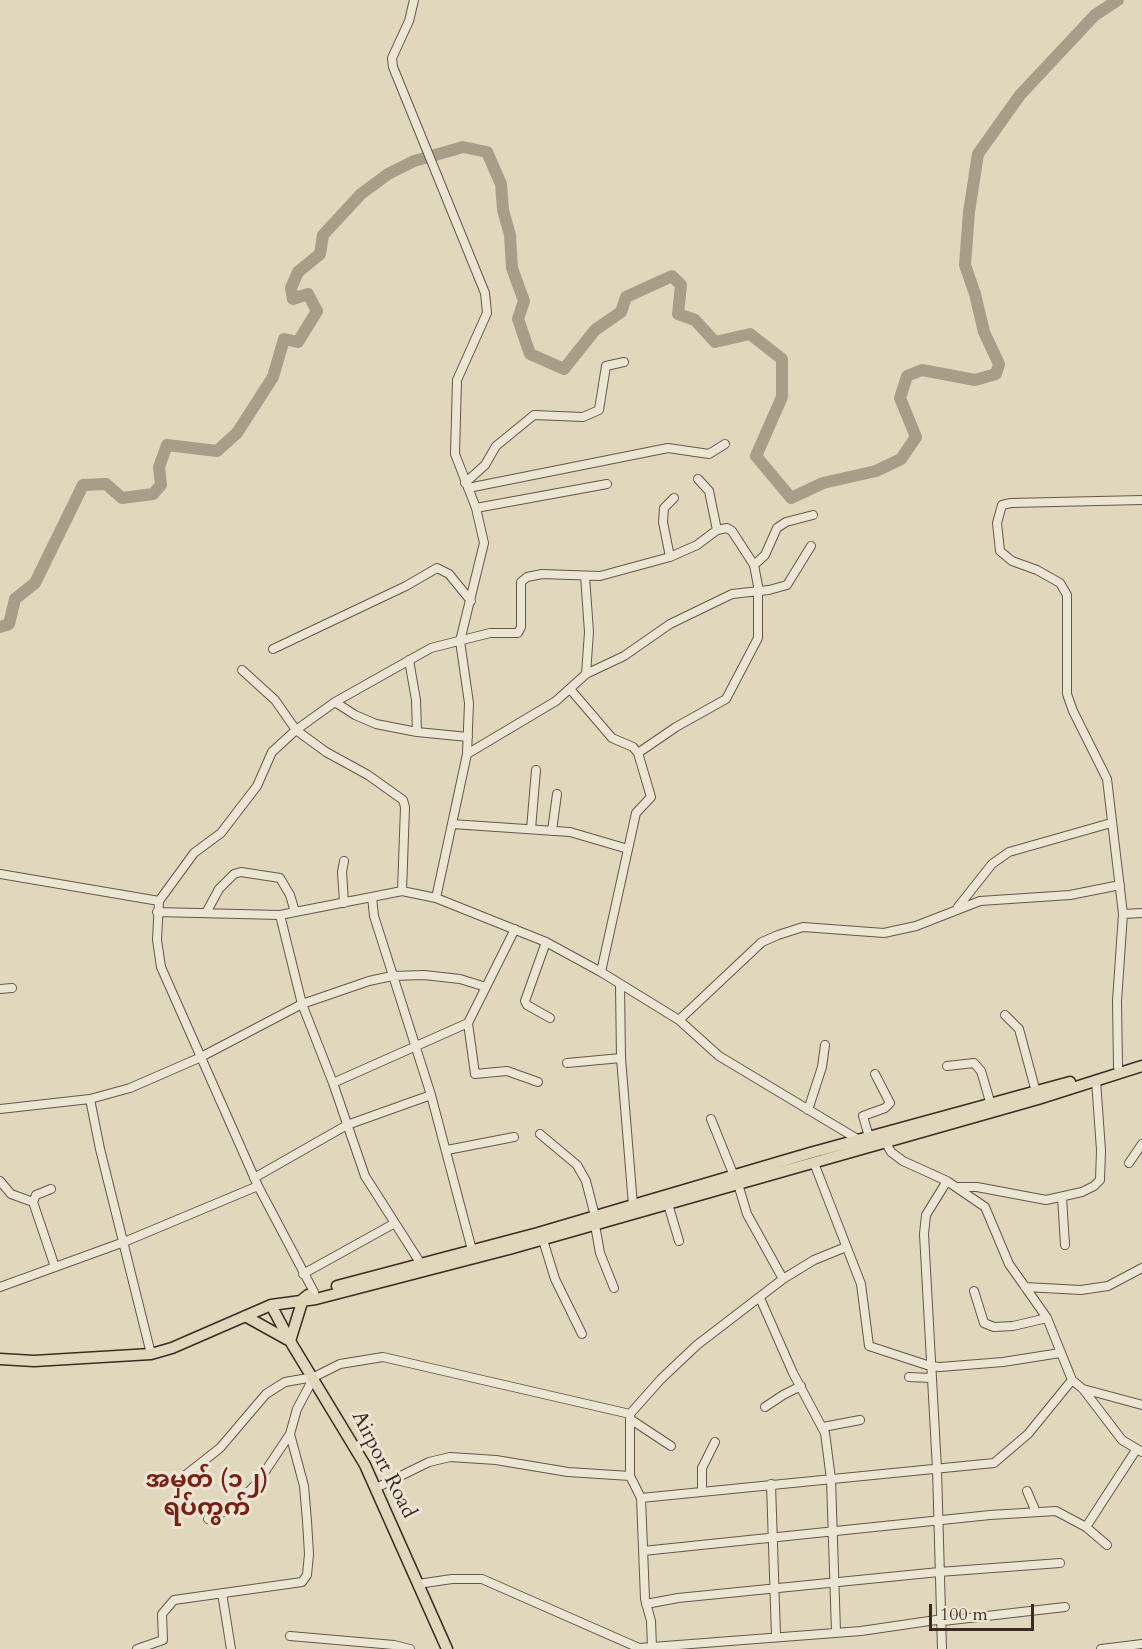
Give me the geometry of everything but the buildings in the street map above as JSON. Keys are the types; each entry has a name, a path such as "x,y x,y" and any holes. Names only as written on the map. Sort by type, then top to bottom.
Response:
{"main road":[{"path":"244,1316 290,1341 303,1299 314,1292 472,1250 668,1204 864,1138 992,1105 1142,1059"},
{"path":"0,1359 34,1361 151,1354 271,1305 316,1299 543,1240 633,1205 814,1163 1142,1066"},
{"name":"Airport Road","path":"271,1305 376,1488 447,1649"}],"street":[{"path":"414,0 409,21 393,58 393,67 485,293 488,313 457,380 455,454 477,508 484,543 460,641 469,703 467,754 436,898"},
{"path":"467,486 485,465 496,446 534,415 583,417 599,410 606,366 624,362"},
{"path":"467,486 668,448 709,454 725,444"},
{"path":"698,479 709,491 717,530"},
{"path":"477,508 607,484"},
{"path":"669,557 663,522 664,508 674,498"},
{"path":"1118,1067 1117,1000 1124,914 1107,779 1073,711 1067,694 1067,595 1060,583 1037,570 1012,561 1000,551 997,523 1002,505 1011,503 1142,500"},
{"path":"754,565 765,555 777,528 786,522 813,515"},
{"path":"314,1292 256,1182 199,1058 161,967 157,912 159,901 194,853 221,833 257,786 272,752 296,730 335,702 431,648 490,633 518,633 521,627 521,582 527,578 542,574 600,576 669,557 697,545 717,530 727,528 732,531 754,565 758,591 758,638 726,699 676,727 638,753"},
{"path":"467,754 556,701 586,674 624,656 670,624 732,594 787,585 810,546"},
{"path":"273,649 406,586 437,568 449,574 471,601"},
{"path":"585,576 589,632 586,674"},
{"path":"409,660 416,700 417,732"},
{"path":"242,670 275,700 296,730 326,752 368,775 403,800 405,807 402,891"},
{"path":"570,689 612,738 633,747 638,753 651,797 636,813 610,944 601,972"},
{"path":"335,702 355,715 376,724 417,732 468,737"},
{"path":"531,829 536,771"},
{"path":"552,831 557,794"},
{"path":"958,908 992,864 1009,852 1111,823"},
{"path":"452,824 570,832 628,849"},
{"path":"344,861 342,872 344,903"},
{"path":"206,913 219,889 234,874 241,872 280,879 290,895 295,912"},
{"path":"0,875 159,901"},
{"path":"679,1020 762,942 803,927 884,933 916,926 980,901 1070,896 1120,885"},
{"path":"157,912 280,915 402,891 436,898 546,942 601,972 679,1020 719,1056 808,1110 864,1138 863,1116 885,1108 890,1102 875,1074"},
{"path":"372,897 374,916 431,1095 472,1250"},
{"path":"1124,914 1142,913"},
{"path":"280,915 302,1004 333,1083 365,1176 421,1264"},
{"path":"515,929 468,1023 475,1074 507,1071 538,1082"},
{"path":"546,942 525,1001 527,1005 550,1018"},
{"path":"0,1109 90,1099 130,1088 199,1058 302,1004 392,976 433,976 460,979 486,987"},
{"path":"620,985 621,1058 633,1205"},
{"path":"0,989 12,988"},
{"path":"1005,1015 1019,1029 1036,1092"},
{"path":"333,1083 468,1023"},
{"path":"808,1110 822,1067 825,1045"},
{"path":"567,1063 621,1058"},
{"path":"947,1066 974,1063 981,1071 992,1105"},
{"path":"958,1187 977,1187 1046,1200 1082,1192 1100,1180 1099,1100 1095,1081"},
{"path":"0,1287 124,1242 256,1182 347,1125 431,1095"},
{"path":"90,1099 100,1149 151,1354"},
{"path":"711,1119 747,1214 783,1279"},
{"path":"540,1134 577,1165 586,1181 600,1252 614,1288"},
{"path":"447,1150 514,1137"},
{"path":"886,1143 891,1152 903,1161 958,1187 984,1206 1009,1264 1047,1318 1072,1380 1083,1389 1122,1440 1139,1451 1086,1527"},
{"path":"1129,1163 1142,1144"},
{"path":"814,1163 861,1284 869,1346 930,1366 1003,1362 1060,1353"},
{"path":"0,1181 11,1194 33,1202"},
{"path":"942,1649 943,1620 937,1522 937,1469 924,1234 926,1215 947,1181"},
{"path":"51,1189 36,1195 33,1202 55,1267"},
{"path":"1062,1197 1065,1245"},
{"path":"668,1204 679,1241"},
{"path":"303,1274 395,1223"},
{"path":"543,1240 555,1279 582,1334"},
{"path":"652,1648 651,1621 646,1604 641,1498 630,1476 630,1417 661,1379 697,1346 783,1279 814,1260 846,1247"},
{"path":"1025,1287 1081,1290 1108,1286 1142,1268"},
{"path":"974,1291 984,1323 994,1327 1013,1326 1047,1318"},
{"path":"760,1298 823,1427 829,1451 832,1584 836,1632"},
{"path":"178,1481 220,1448 266,1394 285,1382 314,1377 340,1364 383,1357 630,1417 671,1446"},
{"path":"208,1519 228,1511 258,1482 290,1434 297,1409 314,1377"},
{"path":"909,1377 931,1378"},
{"path":"641,1498 994,1462 1028,1434 1072,1380"},
{"path":"765,1407 801,1386"},
{"path":"1083,1389 1142,1405"},
{"path":"823,1427 860,1420"},
{"path":"137,1649 163,1640 162,1614 174,1600 302,1582 307,1575 309,1554 304,1486 290,1434"},
{"path":"702,1492 702,1468 715,1442"},
{"path":"376,1488 429,1462 450,1457 521,1463 568,1472 630,1476"},
{"path":"771,1484 776,1636"},
{"path":"1027,1491 1036,1512"},
{"path":"644,1551 1056,1511 1086,1527 1107,1545"},
{"path":"646,1604 678,1598 939,1572 1057,1561 1059,1563"},
{"path":"418,1584 452,1579 482,1579 639,1648 738,1644 776,1636 836,1632 1065,1607"},
{"path":"222,1593 231,1649"},
{"path":"290,1636 394,1645 410,1649"},
{"path":"1101,1649 1142,1644"}],"waterway":[{"path":"0,627 9,624 15,599 35,583 83,485 106,484 122,498 153,494 161,485 159,467 167,445 217,451 237,433 273,377 284,339 298,342 317,311 308,294 293,299 291,288 298,272 320,254 323,235 361,194 388,174 414,161 463,147 487,152 501,184 503,210 510,235 512,268 524,301 518,319 530,354 564,369 595,330 621,312 626,297 672,276 681,285 678,314 695,320 715,342 750,334 782,359 782,397 756,456 791,498 823,483 876,471 901,459 916,437 900,398 907,376 922,370 975,380 996,374 999,364 984,332 965,265 969,212 978,154 1020,95 1095,15 1118,0"}],"district":[{"name":"အမှတ် (၁၂) ရပ်ကွက်","path":"207,1495"}]}
